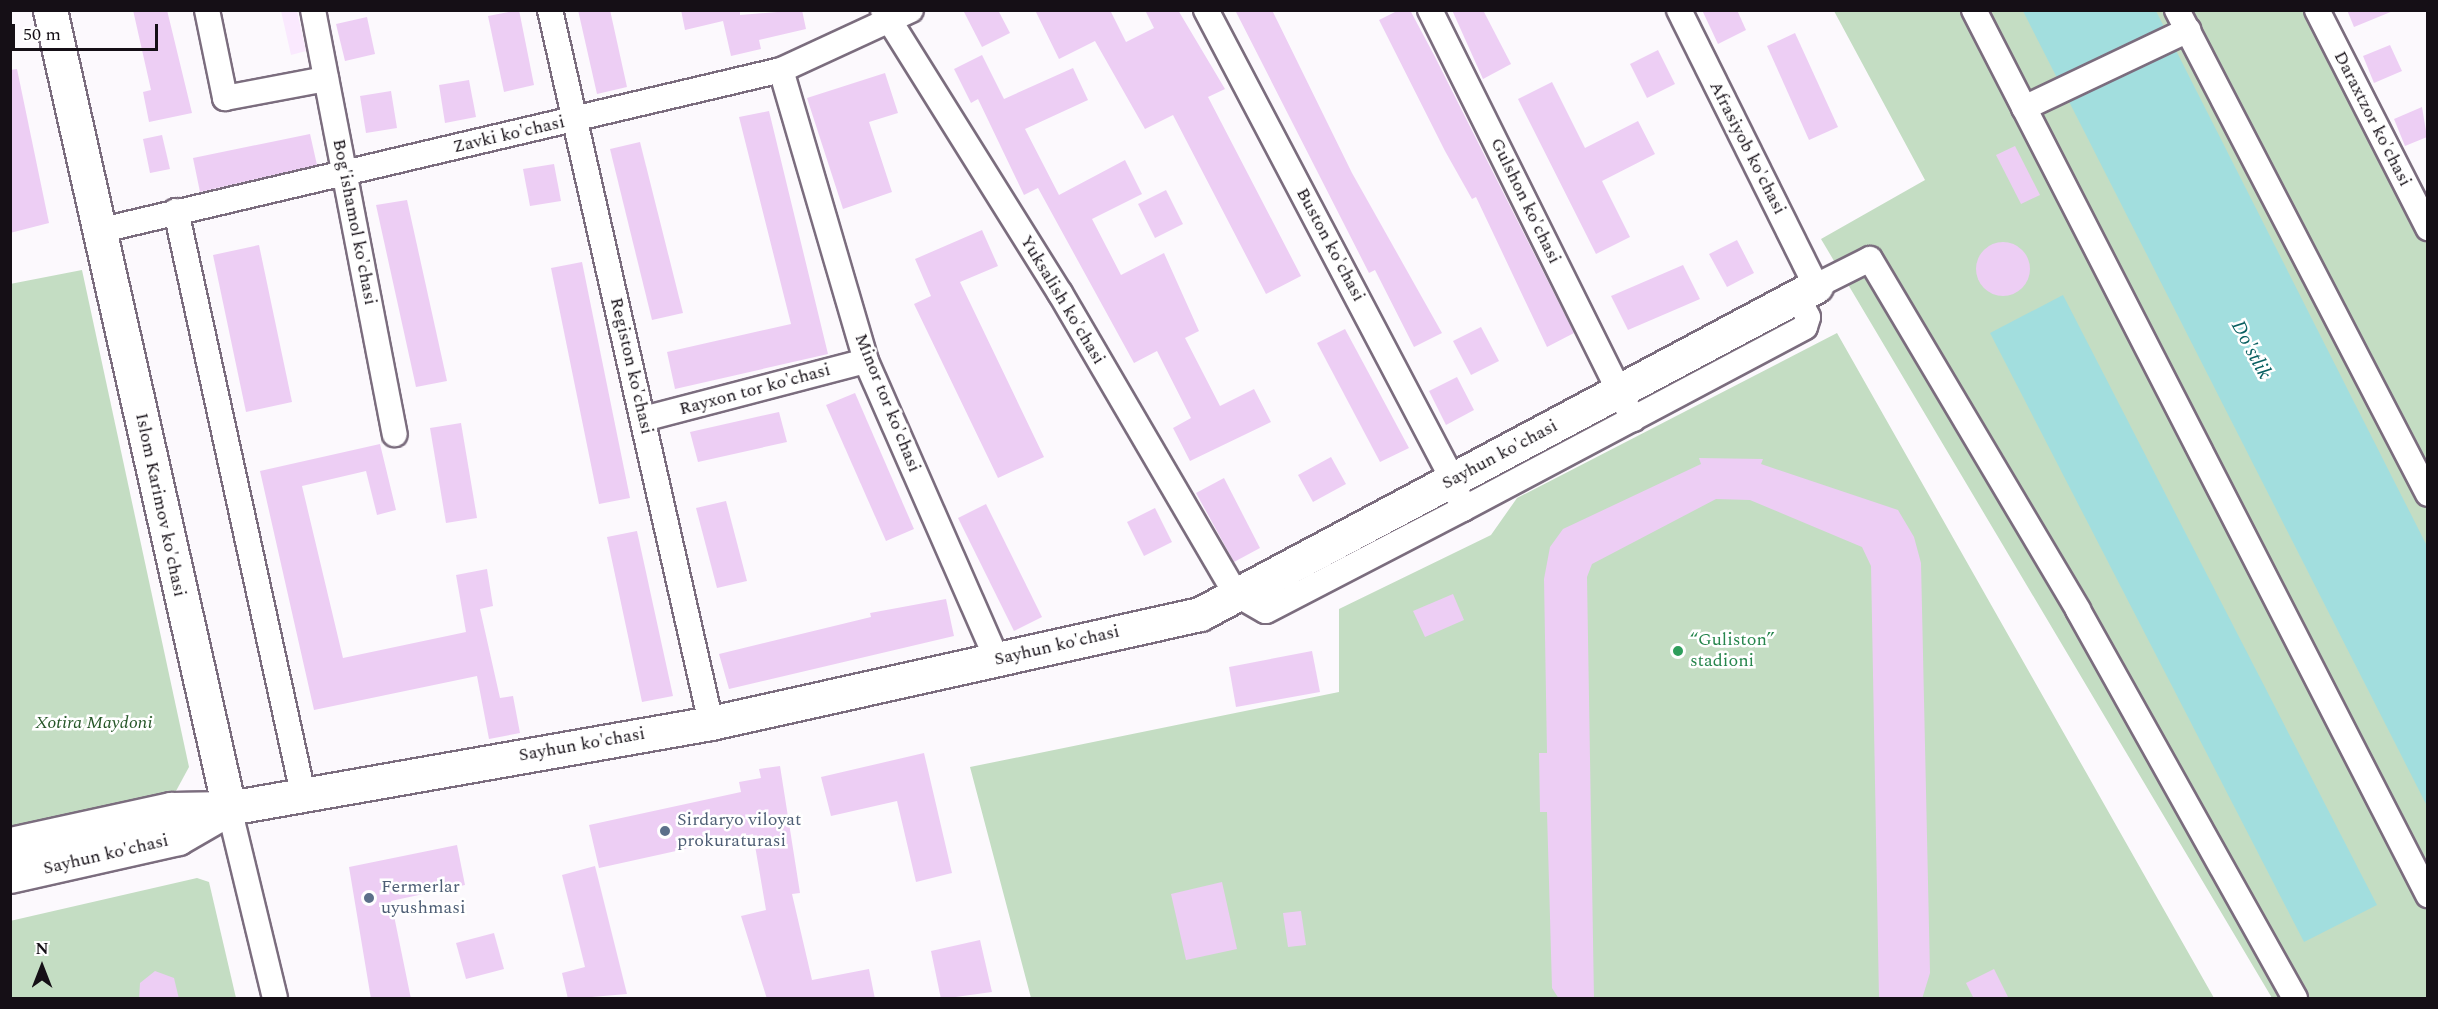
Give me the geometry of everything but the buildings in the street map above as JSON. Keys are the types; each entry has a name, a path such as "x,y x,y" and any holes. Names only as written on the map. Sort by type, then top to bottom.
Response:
{"street":[{"name":"Islom Karimov ko'chasi","path":"50,10 229,808 275,999"},
{"path":"207,10 225,98 326,79"},
{"name":"Bog'ishamol ko'chasi","path":"313,10 395,434"},
{"name":"Registon ko'chasi","path":"550,10 711,723"},
{"name":"Zavki ko'chasi","path":"98,231 781,70 886,16 911,10"},
{"name":"Buston ko'chasi","path":"1206,10 1458,495"},
{"name":"Gulshon ko'chasi","path":"1430,10 1626,405"},
{"name":"Afrasiyob ko'chasi","path":"1679,10 1807,291"},
{"path":"1974,10 2427,895"},
{"name":"Daraxtzor ko'chasi","path":"2317,10 2427,228"},
{"name":"Yuksalish ko'chasi","path":"886,16 1060,293 1236,594"},
{"path":"2024,108 2183,20 2427,494"},
{"name":"Minor tor ko'chasi","path":"781,70 866,361 997,659"},
{"path":"176,211 303,794"},
{"path":"1807,291 1870,259 2079,610 2295,999"},
{"name":"Sayhun ko'chasi","path":"10,844 171,809 229,808 711,723 1200,614 1236,594 1458,495 1626,405 1807,291"},
{"name":"Rayxon tor ko'chasi","path":"643,419 866,361"},
{"name":"Sayhun ko'chasi","path":"10,876 178,838 229,808"}],"shaded area":[{"path":"281,11 297,11 306,51 291,55"}],"green space":[{"path":"1834,11 2313,11 2427,236 2427,998 2272,998 1821,239 1925,180"},
{"name":"Xotira Maydoni","path":"82,270 189,767 176,791 11,829 10,284"},
{"name":"“Guliston” stadioni","path":"1837,333 2214,998 1031,998 970,767 1339,692 1339,609 1491,535 1517,498"},
{"path":"197,878 209,882 236,998 11,998 10,921"}],"water":[{"name":"Do'stlik","path":"2023,11 2156,11 2427,546 2427,806"},
{"path":"2063,295 2377,905 2304,942 1990,333"}],"place":[{"name":"“Guliston” stadioni","path":"1678,651"},
{"name":"Sirdaryo viloyat prokuraturasi","path":"665,831"},
{"name":"Fermerlar uyushmasi","path":"369,898"}]}
